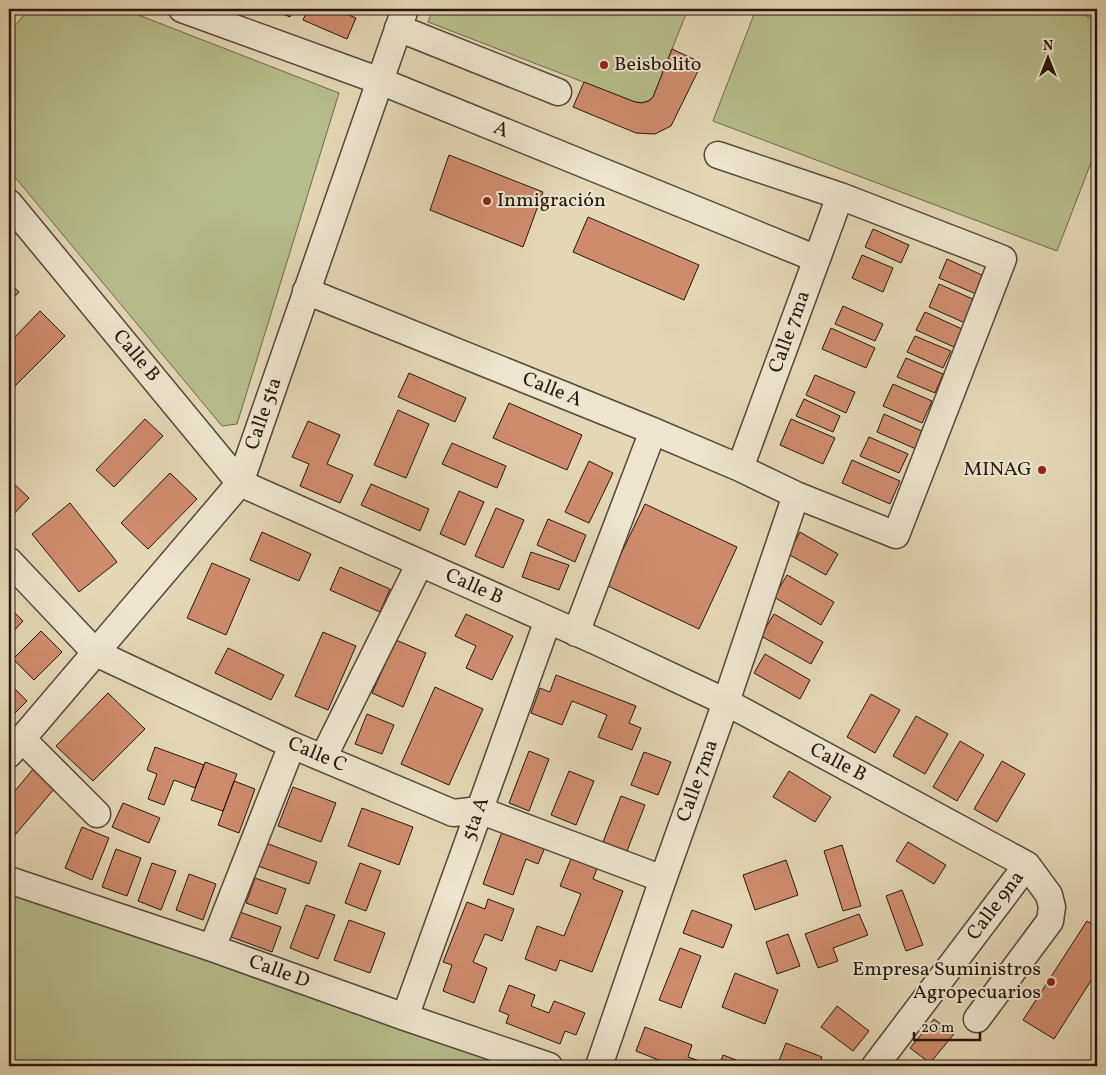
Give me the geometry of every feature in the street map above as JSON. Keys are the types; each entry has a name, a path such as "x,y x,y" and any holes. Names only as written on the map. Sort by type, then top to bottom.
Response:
{"street":[{"name":"A","path":"182,9 380,80 817,258"},
{"name":"Calle 5ta","path":"13,748 240,483 401,18"},
{"path":"401,18 558,92"},
{"path":"718,155 840,196"},
{"name":"Calle 7ma","path":"740,468 840,196"},
{"name":"Calle A","path":"306,291 653,431 740,468 796,495 896,535 1003,259 840,196"},
{"name":"Calle B","path":"9,203 240,483 598,642 726,702 1027,865"},
{"path":"576,633 653,431"},
{"name":"Calle 7ma","path":"599,1066 796,495"},
{"name":"Calle C","path":"9,561 96,653 292,745 453,813 479,810 663,879"},
{"path":"323,758 420,563"},
{"name":"5ta A","path":"405,1018 548,620"},
{"path":"212,948 292,745"},
{"path":"13,748 97,814"},
{"path":"977,1019 1050,921 1052,907 1049,895 1027,865"},
{"name":"Calle 9na","path":"875,1066 1027,865"},
{"name":"Calle D","path":"9,880 212,948 405,1018 549,1066"}],"green space":[{"path":"29,9 123,9 339,93 237,424 222,426 9,170 9,33"},
{"name":"Beisbolito","path":"433,9 688,9 653,97 647,101 635,102 428,22"},
{"path":"756,9 1068,9 1097,20 1097,147 1057,251 713,121"},
{"path":"9,880 549,1066 9,1066"}],"building":[{"path":"271,9 294,9 290,17"},
{"path":"308,9 334,9 356,18 347,39 303,20"},
{"path":"672,49 702,63 671,126 655,134 636,133 573,107 584,82 635,102 649,101 653,97"},
{"name":"Inmigración","path":"449,155 543,192 523,247 430,210"},
{"path":"588,217 699,265 684,300 573,252"},
{"path":"873,229 909,245 901,263 865,247"},
{"path":"862,255 893,268 883,292 852,278"},
{"path":"947,259 984,276 976,294 939,278"},
{"path":"9,282 19,292 9,303"},
{"path":"939,284 975,300 965,323 929,307"},
{"path":"843,306 883,324 875,341 835,324"},
{"path":"40,311 65,336 15,386 9,380 9,343"},
{"path":"925,312 962,329 954,347 916,330"},
{"path":"831,328 875,348 866,368 822,349"},
{"path":"915,336 951,351 943,368 907,352"},
{"path":"906,358 943,374 935,393 897,377"},
{"path":"409,373 466,398 455,422 398,397"},
{"path":"815,375 855,392 846,413 806,395"},
{"path":"893,384 932,401 922,423 883,406"},
{"path":"804,399 840,416 833,432 796,416"},
{"path":"509,403 582,435 567,470 493,438"},
{"path":"398,410 429,424 406,478 374,465"},
{"path":"884,414 924,432 916,449 877,432"},
{"path":"145,419 163,436 114,487 96,470"},
{"path":"791,419 835,438 823,464 780,445"},
{"path":"308,421 340,435 327,464 353,475 340,503 300,486 309,464 292,457"},
{"path":"869,437 908,454 899,473 860,456"},
{"path":"452,443 506,466 497,488 442,464"},
{"path":"852,460 900,481 890,504 842,483"},
{"path":"589,461 613,473 589,523 565,512"},
{"path":"170,473 197,499 148,549 121,523"},
{"path":"9,479 29,498 9,519"},
{"path":"371,484 429,509 420,531 361,505"},
{"path":"459,491 484,502 465,545 440,534"},
{"path":"70,503 117,562 79,592 32,534"},
{"path":"645,504 737,547 699,629 606,585"},
{"path":"496,508 524,520 503,568 475,556"},
{"path":"548,519 586,535 575,562 537,545"},
{"path":"262,532 311,554 299,581 250,560"},
{"path":"800,532 838,554 826,575 788,554"},
{"path":"531,552 569,565 559,590 522,577"},
{"path":"212,563 250,579 226,635 187,618"},
{"path":"340,567 390,589 380,612 330,590"},
{"path":"787,575 834,602 821,625 774,597"},
{"path":"9,607 23,621 9,636"},
{"path":"466,614 513,636 492,680 466,668 476,646 455,636"},
{"path":"774,614 823,642 811,664 761,636"},
{"path":"41,631 62,652 34,680 13,659"},
{"path":"323,632 356,646 328,710 295,696"},
{"path":"396,640 426,653 403,707 372,693"},
{"path":"228,648 284,675 271,700 215,673"},
{"path":"765,654 810,680 800,699 754,673"},
{"path":"556,675 636,706 629,723 641,728 632,750 598,737 607,715 572,701 562,725 531,713 540,688 550,692"},
{"path":"9,683 27,701 9,719"},
{"path":"435,687 483,709 449,785 401,764"},
{"path":"108,693 145,729 93,781 56,746"},
{"path":"871,694 900,710 875,753 847,737"},
{"path":"367,714 394,725 382,754 355,744"},
{"path":"916,716 948,734 925,774 893,756"},
{"path":"960,741 984,755 957,801 933,787"},
{"path":"155,747 204,765 195,788 174,780 164,805 148,799 157,774 147,770"},
{"path":"529,751 549,759 529,811 509,803"},
{"path":"644,752 671,762 658,795 631,785"},
{"path":"1002,761 1025,774 997,822 974,809"},
{"path":"205,762 237,774 223,811 191,800"},
{"path":"34,768 55,788 9,842 9,798"},
{"path":"569,771 594,781 576,825 551,815"},
{"path":"789,771 831,797 815,822 773,797"},
{"path":"234,781 255,789 239,833 218,825"},
{"path":"293,787 336,803 321,842 278,826"},
{"path":"621,796 645,805 627,851 603,842"},
{"path":"123,803 160,818 149,843 112,827"},
{"path":"362,808 413,827 399,865 348,846"},
{"path":"82,827 109,838 92,880 65,868"},
{"path":"503,829 546,845 538,864 526,859 513,895 483,884"},
{"path":"263,842 317,862 309,884 255,865"},
{"path":"908,842 946,865 934,884 896,861"},
{"path":"842,845 861,906 843,911 824,851"},
{"path":"116,849 141,858 127,896 102,887"},
{"path":"572,856 598,866 593,879 623,891 592,972 560,960 556,971 525,959 537,926 564,936 581,894 560,886"},
{"path":"786,860 798,895 755,910 743,875"},
{"path":"152,863 176,871 161,910 138,901"},
{"path":"360,863 381,871 366,911 345,903"},
{"path":"189,874 216,884 203,920 176,910"},
{"path":"255,878 286,889 277,914 246,903"},
{"path":"902,890 923,945 906,951 886,896"},
{"path":"488,899 514,909 502,941 485,934 473,962 487,968 474,1003 443,991 452,965 443,962 467,902 485,909"},
{"path":"306,905 335,915 318,959 290,948"},
{"path":"692,910 732,925 723,948 683,933"},
{"path":"240,912 281,927 272,952 231,937"},
{"path":"859,914 868,935 833,948 838,961 818,968 805,934"},
{"path":"349,920 385,933 370,973 334,960"},
{"path":"1087,921 1097,927 1097,971 1054,1039 1023,1020"},
{"path":"788,934 800,966 777,974 766,942"},
{"path":"680,948 701,956 681,1008 659,1000"},
{"path":"735,973 778,990 765,1024 722,1007"},
{"path":"509,985 535,995 531,1006 549,1013 554,1001 585,1013 576,1035 565,1031 560,1044 506,1023 509,1015 499,1011"},
{"path":"837,1006 869,1031 853,1051 821,1027"},
{"path":"934,1019 954,1034 930,1063 910,1048"},
{"path":"645,1027 692,1045 688,1057 703,1062 701,1066 665,1066 666,1063 636,1051"},
{"path":"786,1043 822,1057 819,1066 777,1066"},
{"path":"723,1055 752,1066 719,1066"}],"place":[{"name":"Beisbolito","path":"604,65"},
{"name":"Inmigración","path":"487,201"},
{"name":"MINAG","path":"1042,470"},
{"name":"Empresa Suministros Agropecuarios","path":"1051,982"}]}
